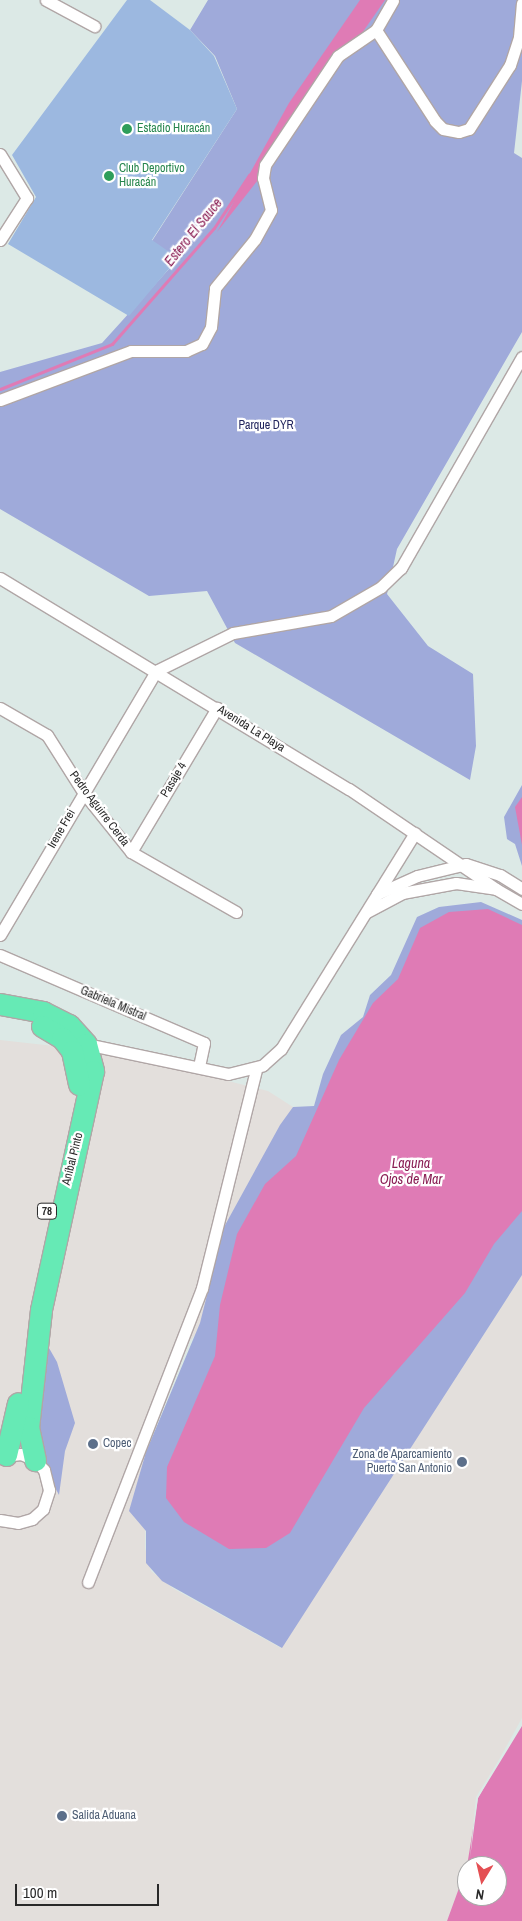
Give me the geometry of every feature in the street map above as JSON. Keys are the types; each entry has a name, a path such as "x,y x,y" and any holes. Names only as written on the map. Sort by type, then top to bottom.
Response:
{"highway":[{"name":"Aníbal Pinto","path":"0,1004 52,1015 69,1025 77,1044 92,1062 92,1091 53,1242 40,1320 28,1426 34,1460"},
{"name":"Aníbal Pinto","path":"0,1018 48,1028 77,1044"},
{"name":"Aníbal Pinto","path":"3,1456 17,1414 39,1250 78,1089 77,1044"}],"street":[{"path":"46,0 94,26"},
{"path":"0,400 131,351 186,351 202,344 211,327 214,288 255,239 271,210 263,178 266,165 338,56 376,30 393,0"},
{"path":"376,30 435,121 449,131 459,132 470,129 510,65 519,37 522,3"},
{"path":"0,154 26,198 0,240"},
{"path":"156,670 233,633 331,616 381,588 401,568 522,357"},
{"name":"Avenida La Playa","path":"0,578 156,670 466,864 496,889"},
{"name":"Irene Frei","path":"0,935 156,670"},
{"name":"Pedro Aguirre Cerda","path":"0,708 47,735 84,792 131,852 236,912"},
{"name":"Pasaje 4","path":"131,852 217,708"},
{"path":"77,1044 199,1066 228,1074 256,1069 281,1048 415,833"},
{"path":"376,895 417,876 466,864 522,888"},
{"path":"364,914 390,898 429,886 463,884 496,889 522,904"},
{"name":"Gabriela Mistral","path":"0,955 204,1043 199,1066"},
{"path":"88,1582 202,1288 256,1069"},
{"path":"0,1520 25,1522 42,1509 49,1483 34,1460 3,1456"}],"shaded area":[{"name":"Club Deportivo Huracán","path":"127,0 150,0 190,30 214,56 237,109 152,240 178,258 129,316 8,244 36,197 12,155"},
{"path":"0,1040 117,1053 268,1091 293,1107 233,1211 220,1305 190,1341 146,1452 145,1548 151,1571 174,1589 281,1648 522,1275 522,1718 478,1798 470,1856 457,1856 457,1894 447,1921 0,1921"}],"green space":[{"name":"Parque DYR","path":"208,0 522,0 522,81 514,153 522,158 522,332 397,549 387,594 428,646 473,674 476,746 470,780 235,643 207,591 149,596 0,509 0,372 102,343 178,259 152,241 237,109 215,56 190,30"},
{"path":"522,785 522,866 515,844 507,839 504,817"},
{"name":"Laguna Ojos de Mar","path":"481,902 522,920 522,1275 282,1648 162,1581 146,1563 146,1531 129,1511 146,1452 200,1323 224,1227 280,1125 293,1107 314,1106 323,1074 341,1035 363,1017 370,995 391,975 417,917 439,907"},
{"path":"45,1341 57,1362 75,1423 65,1451 59,1495 40,1459 34,1429"}],"water":[{"path":"360,0 385,0 273,161 217,232 289,103"},
{"path":"522,797 522,845 515,807"},
{"name":"Laguna Ojos de Mar","path":"488,909 522,925 522,1211 494,1244 465,1293 364,1408 290,1533 266,1548 229,1549 184,1522 166,1498 167,1467 215,1356 220,1305 237,1234 265,1184 296,1156 339,1060 373,1003 398,979 420,928 449,912"},
{"path":"522,1726 522,1921 447,1921 457,1894 457,1906 507,1906 507,1856 469,1856 478,1798"}],"pier":[{"path":"507,1747 478,1798 470,1856 476,1797"}],"waterway":[{"name":"Estero El Sauce","path":"0,389 112,344 214,228 249,175"}],"place":[{"name":"Estadio Huracán","path":"127,129"},
{"name":"Club Deportivo Huracán","path":"109,176"},
{"name":"Copec","path":"93,1444"},
{"name":"Zona de Aparcamiento Puerto San Antonio","path":"462,1462"},
{"name":"Salida Aduana","path":"62,1816"}]}
